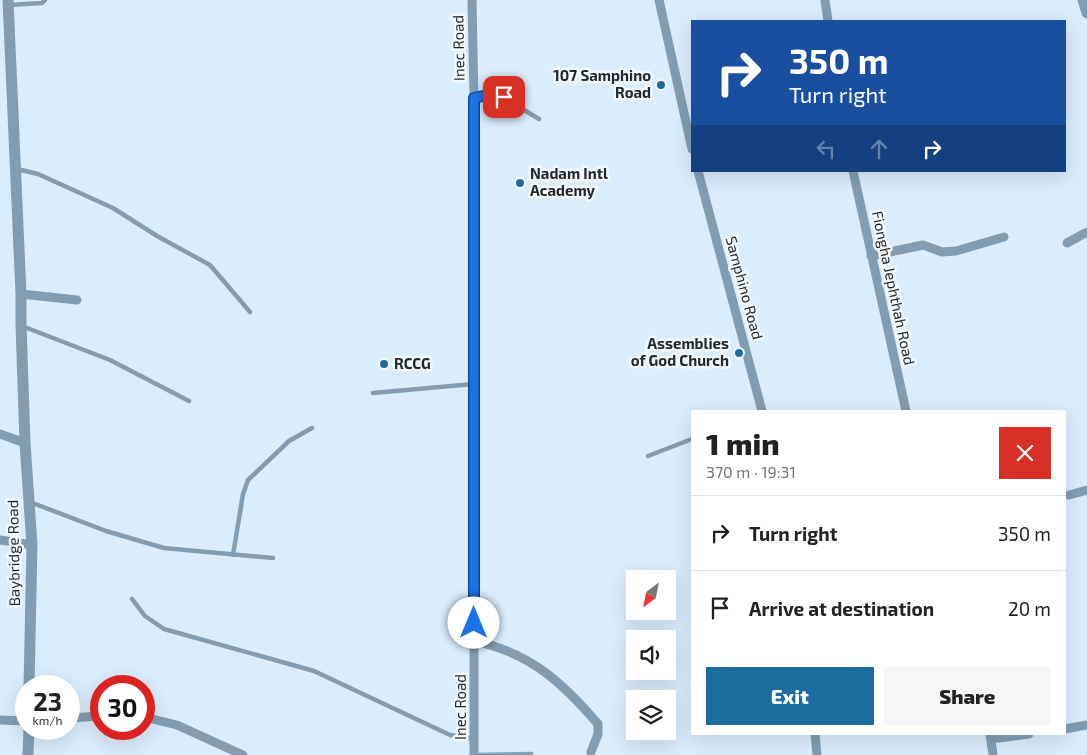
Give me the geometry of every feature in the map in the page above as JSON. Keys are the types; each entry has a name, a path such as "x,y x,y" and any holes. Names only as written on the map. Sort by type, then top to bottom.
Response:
{"street":[{"name":"Inec Road","path":"472,0 474,98 475,755"},
{"path":"659,0 691,144"},
{"path":"824,0 828,20"},
{"path":"1083,0 1087,13"},
{"name":"Baybridge Road","path":"8,3 21,294 25,443 32,545 30,675"},
{"name":"Samphino Road","path":"698,172 762,410"},
{"name":"Fiongha Jephthah Road","path":"853,172 906,410"},
{"path":"1067,243 1087,232"},
{"path":"871,256 923,245 942,252 956,251 1004,236"},
{"path":"21,294 77,300"},
{"path":"0,434 25,443"},
{"path":"1069,495 1087,490"},
{"path":"0,540 32,545"},
{"path":"474,640 492,644 520,655 547,673 582,705 598,724 598,734 591,752"},
{"path":"155,719 177,725 243,755"},
{"path":"0,720 15,721"},
{"path":"1066,728 1087,725"},
{"path":"815,735 817,755"},
{"path":"993,755 991,736 1010,735"},
{"path":"28,755 29,740"}],"lane":[{"path":"8,3 42,3 45,0"},
{"path":"474,98 492,94 504,97 539,119"},
{"path":"14,168 38,174 113,208 156,236 210,265 250,312"},
{"path":"21,325 110,360 188,401"},
{"path":"373,393 475,384"},
{"path":"233,554 243,494 248,480 289,440 312,428"},
{"path":"648,456 691,439"},
{"path":"29,501 106,531 164,548 273,558"},
{"path":"132,599 145,616 164,629 314,671 450,735 475,740"},
{"path":"475,755 531,754"}],"place":[{"name":"107 Samphino Road","path":"661,85"},
{"name":"Nadam Intl Academy","path":"520,183"},
{"name":"Assemblies of God Church","path":"739,353"},
{"name":"RCCG","path":"384,364"}],"route":[{"path":"474,623 474,98 492,94 504,97"}]}
